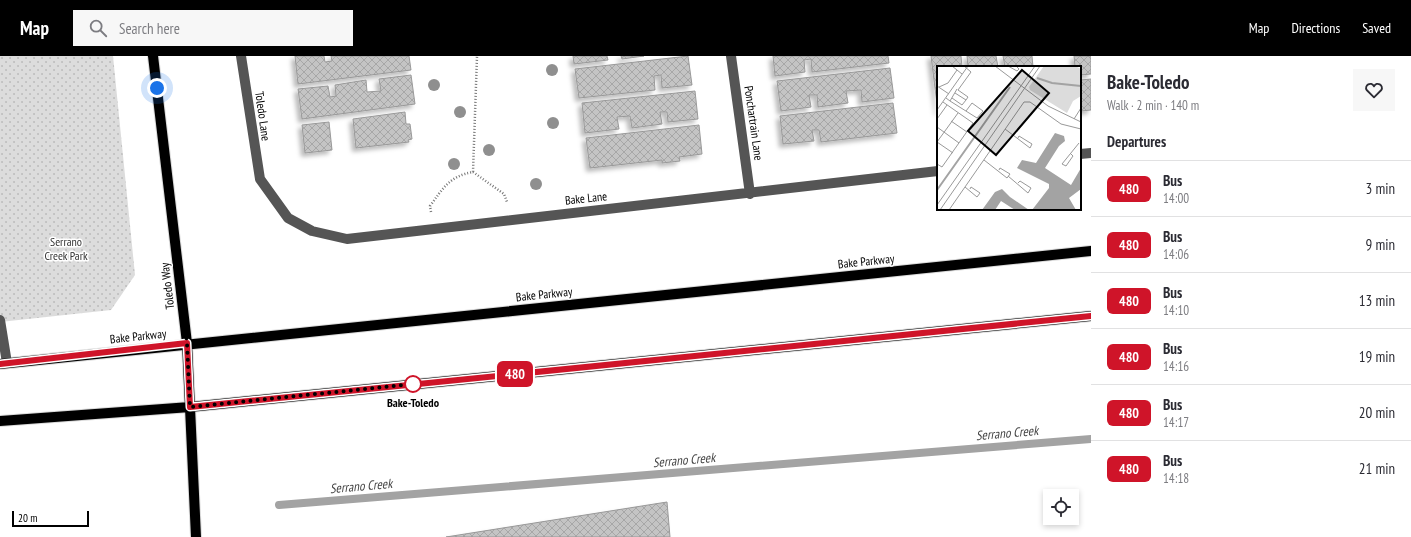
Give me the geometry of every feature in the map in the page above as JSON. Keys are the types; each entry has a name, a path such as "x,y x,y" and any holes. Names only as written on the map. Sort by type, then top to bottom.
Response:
{"main road":[{"name":"Toledo Way","path":"153,56 187,343 196,537"},
{"name":"Bake Parkway","path":"3,364 187,343 1091,251"},
{"path":"0,421 190,407 1091,316"}],"street":[{"name":"Toledo Lane","path":"241,56 260,179"},
{"name":"Ponchartrain Lane","path":"731,56 750,194"},
{"path":"1081,154 1091,153"},
{"name":"Bake Lane","path":"260,179 288,218 312,231 347,239 750,194 937,171"},
{"path":"0,320 3,364"}],"path":[{"path":"473,172 477,56"},
{"path":"434,229 430,206 454,178 461,174 473,172 504,194 507,198 510,220"}],"green space":[{"name":"Serrano Creek Park","path":"0,56 113,56 135,275 111,310 0,322"}],"building":[{"path":"295,56 324,56 325,62 332,61 331,56 409,56 411,70 298,84"},
{"path":"573,56 607,56 608,60 574,64"},
{"path":"621,56 644,56 622,59"},
{"path":"688,56 692,85 662,88 661,75 654,76 655,90 579,98 575,69"},
{"path":"773,56 888,56 889,63 812,72 811,59 804,60 805,72 775,76"},
{"path":"931,56 961,56 962,66 937,66 937,104"},
{"path":"967,56 996,56 998,66 968,66"},
{"path":"1003,56 1032,56 1033,66 1005,66"},
{"path":"1074,56 1091,56 1091,74 1081,75 1081,66 1075,66"},
{"path":"890,68 894,98 862,102 861,90 846,91 848,103 818,107 817,95 809,95 811,107 781,111 777,81"},
{"path":"411,75 415,104 302,119 298,89 328,86 330,97 336,96 335,85 366,80 367,92 381,91 379,79"},
{"path":"1091,79 1091,110 1081,111 1081,80"},
{"path":"695,91 698,119 668,122 667,112 660,112 662,124 632,128 630,116 617,117 619,129 585,133 582,103"},
{"path":"893,103 897,133 821,142 819,130 812,130 814,141 783,144 780,116"},
{"path":"405,112 406,124 410,124 412,139 408,140 409,142 356,148 353,119"},
{"path":"329,122 332,150 305,153 302,125"},
{"path":"699,125 702,154 679,157 680,161 662,163 662,160 590,168 586,138"},
{"path":"667,502 670,537 446,537"}],"waterway":[{"name":"Serrano Creek","path":"279,505 1091,439"}],"bus line":[{"name":"480","path":"0,364 187,343 190,407 1091,316"}],"place":[{"name":"Bake-Toledo","path":"413,384"}],"route":[{"path":"157,88 187,343 190,407 413,384"}]}
